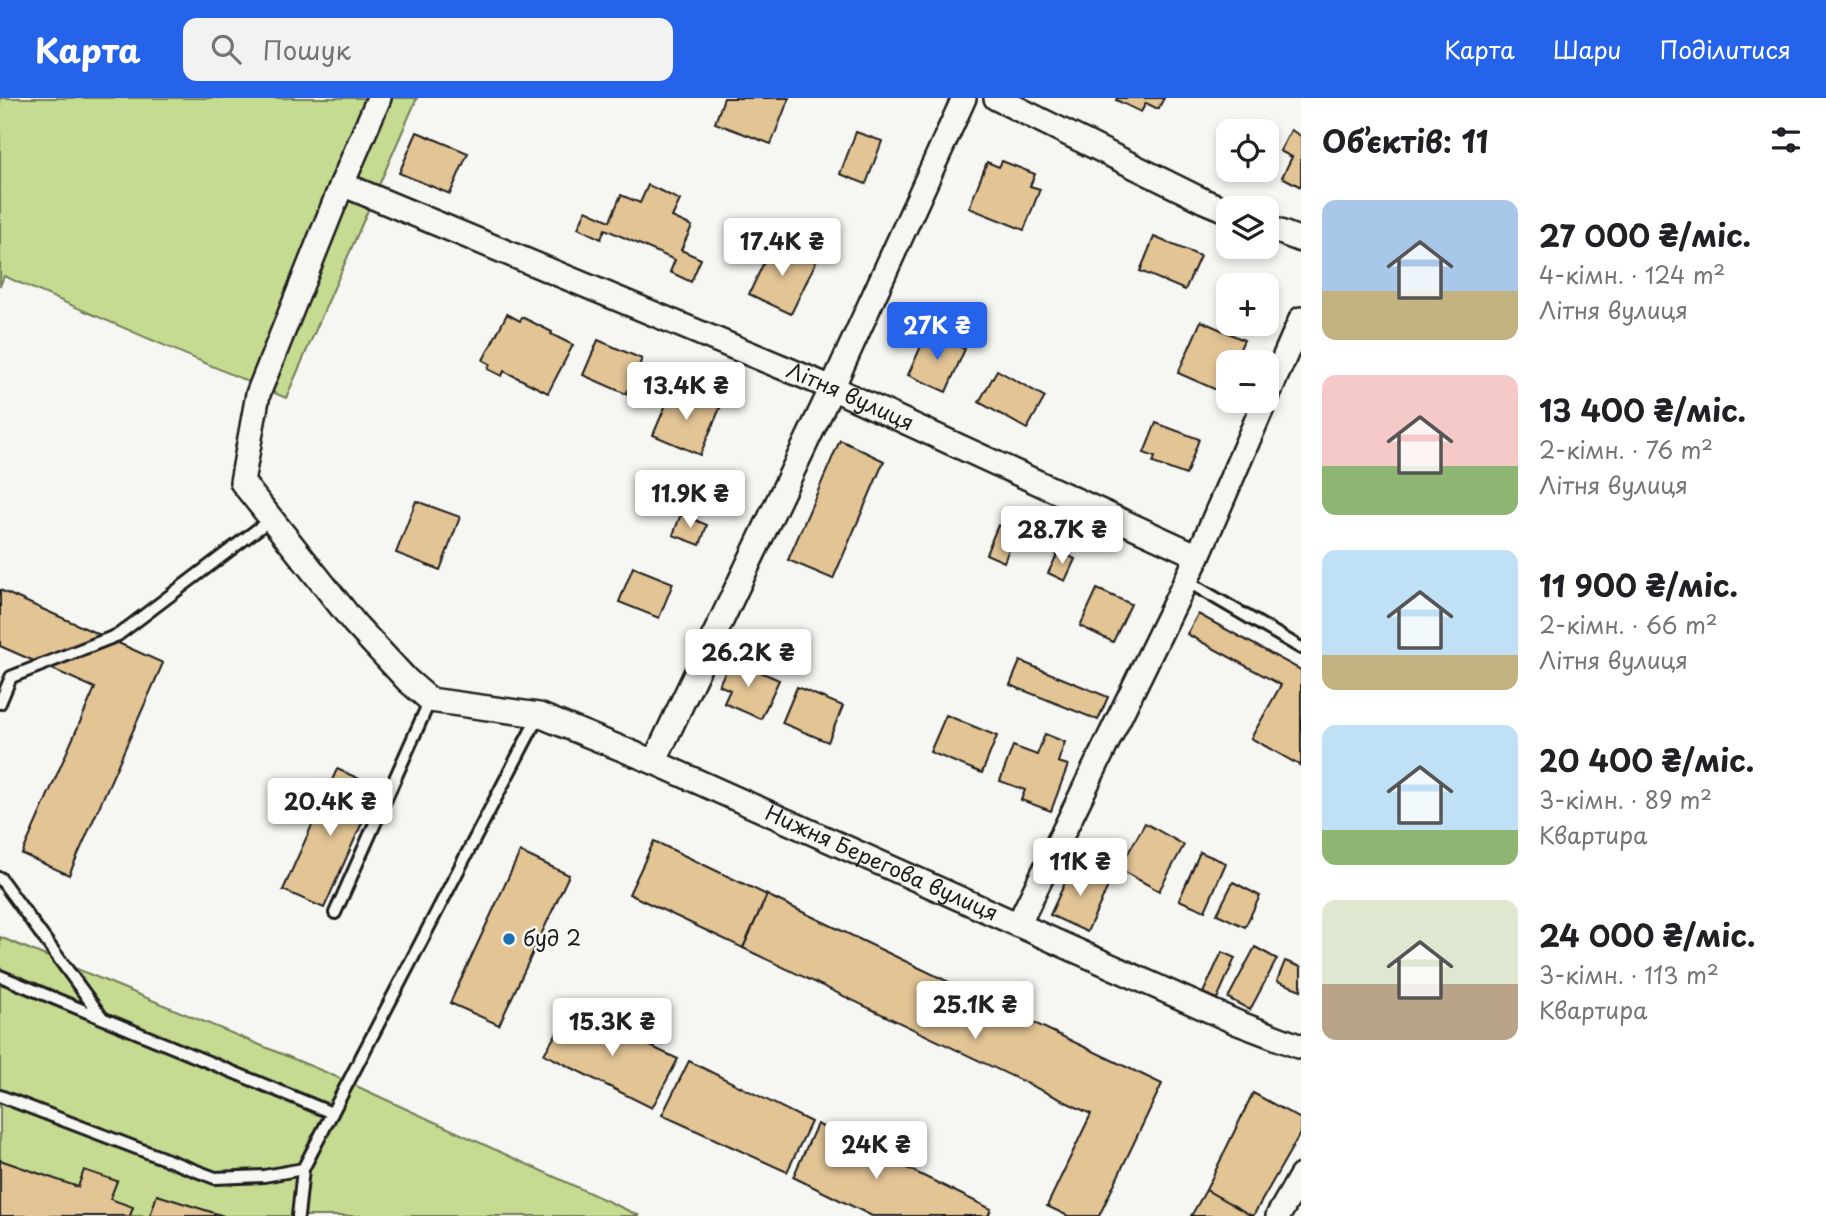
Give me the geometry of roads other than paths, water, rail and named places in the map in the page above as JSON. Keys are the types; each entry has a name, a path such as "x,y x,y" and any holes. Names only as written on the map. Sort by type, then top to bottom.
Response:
{"street":[{"path":"379,98 258,394 242,482 355,624 407,680 430,700"},
{"path":"654,762 832,388 964,98"},
{"path":"996,98 1216,206"},
{"name":"Літня вулиця","path":"342,184 832,388 1198,556"},
{"path":"1279,232 1301,240"},
{"path":"1279,372 1299,330"},
{"path":"1018,925 1198,556 1260,413"},
{"name":"Нижня Берегова вулиця","path":"430,700 539,715 654,762 1238,1023 1301,1047"},
{"path":"1278,1216 1301,1176"}],"lane":[{"path":"0,703 11,677 118,635 271,519"},
{"path":"1185,580 1301,648"},
{"path":"335,913 430,700"},
{"path":"298,1216 303,1169 539,715"},
{"path":"0,878 103,1018"},
{"path":"0,976 332,1112"},
{"path":"0,1096 215,1178 264,1176 303,1169"}],"place":[{"name":"буд 2","path":"509,939"}]}
